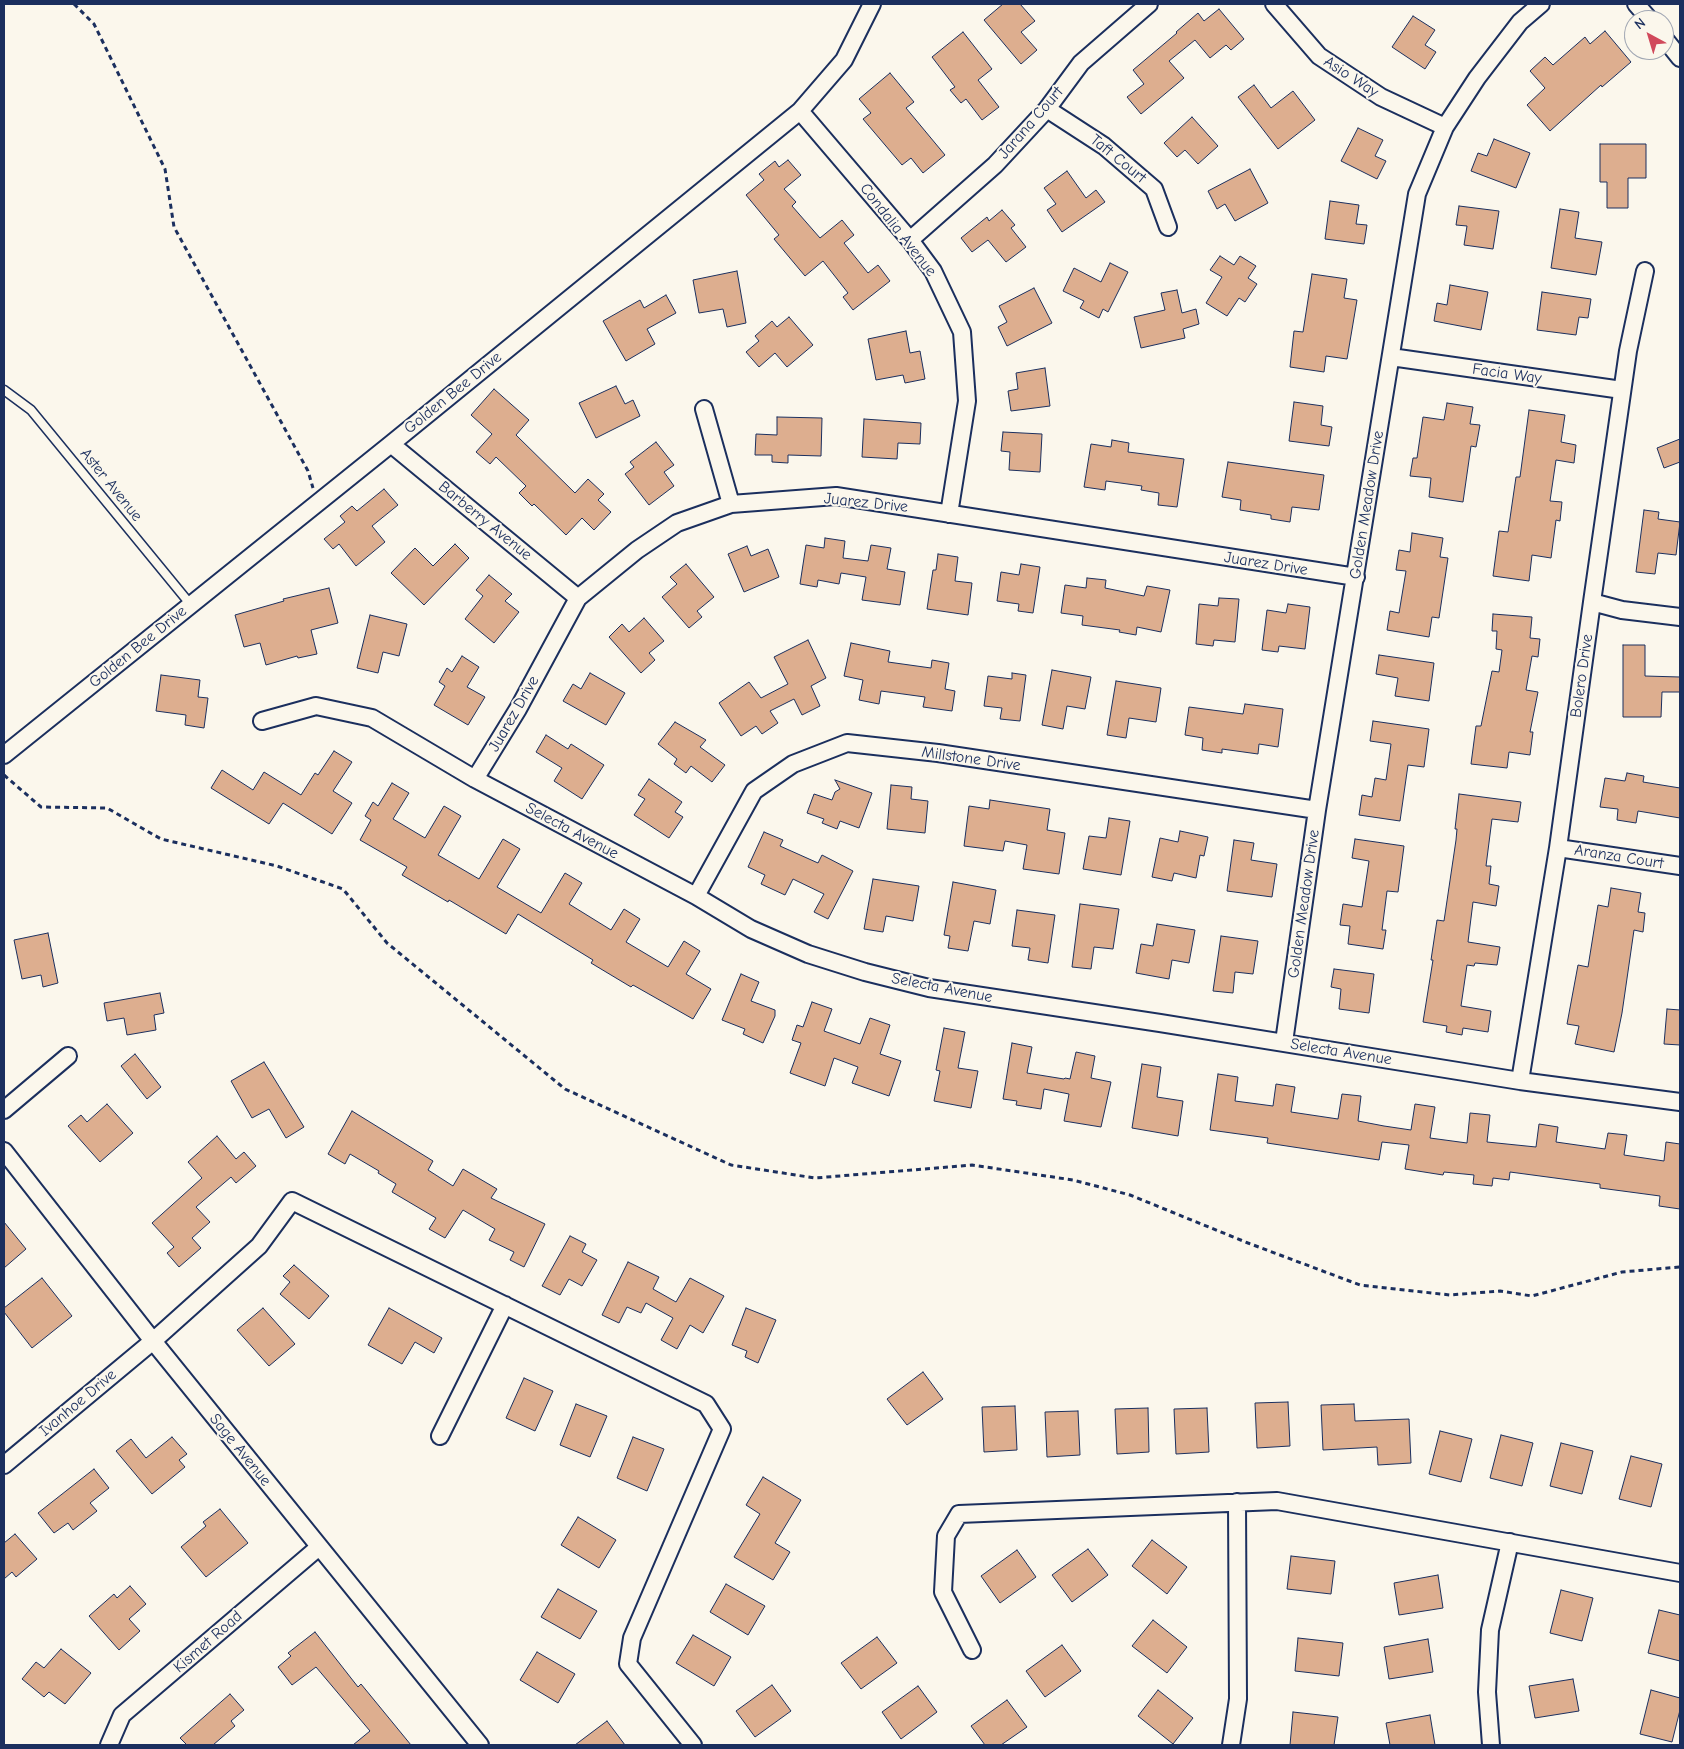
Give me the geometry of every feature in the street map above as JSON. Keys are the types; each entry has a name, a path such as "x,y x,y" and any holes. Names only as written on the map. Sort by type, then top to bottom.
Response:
{"street":[{"name":"Golden Bee Drive","path":"4,755 391,444 800,111 844,60 872,4"},
{"name":"Jarana Court","path":"910,240 995,165 1047,109 1080,64 1149,4"},
{"name":"Asio Way","path":"1274,4 1319,56 1381,97 1445,127"},
{"name":"Golden Meadow Drive","path":"1284,1042 1317,810 1417,194 1445,127 1477,78 1520,22 1541,4"},
{"name":"Taft Court","path":"1047,109 1104,146 1154,188 1168,227"},
{"name":"Condalia Avenue","path":"800,111 910,240 933,271 962,332 967,401 949,514"},
{"name":"Bolero Drive","path":"1520,1081 1558,848 1628,351 1645,271"},
{"name":"Facia Way","path":"1391,357 1622,390"},
{"path":"704,409 731,504"},
{"name":"Barberry Avenue","path":"391,444 578,598"},
{"name":"Juarez Drive","path":"475,778 518,709 578,598 637,550 677,523 731,504 836,496 1356,577"},
{"path":"1592,602 1622,610 1680,617"},
{"name":"Selecta Avenue","path":"262,721 316,706 372,718 475,778 613,854 696,896 752,929 808,954 865,972 928,988 1284,1042 1520,1081 1680,1102"},
{"name":"Millstone Drive","path":"696,896 754,792 793,764 847,743 938,753 1317,810"},
{"name":"Aranza Court","path":"1558,848 1680,866"},
{"path":"4,1110 68,1056"},
{"name":"Sage Avenue","path":"4,1152 153,1341 480,1745"},
{"name":"Ivanhoe Drive","path":"4,1465 153,1341 259,1246 292,1200 505,1305"},
{"path":"440,1436 505,1305 706,1404 722,1429 632,1638 628,1664 693,1745"},
{"path":"972,1650 943,1592 946,1536 959,1514 1277,1501 1680,1573"},
{"path":"1231,1745 1238,1699 1237,1502"},
{"path":"1491,1745 1487,1692 1490,1630 1510,1542"},
{"name":"Kismet Road","path":"109,1745 122,1715 319,1547"}],"lane":[{"name":"Aster Avenue","path":"4,390 31,410 191,605"}],"path":[{"path":"74,4 94,24 165,168 174,227 308,471 317,503"},
{"path":"4,775 41,807 106,808 161,839 277,866 343,889 387,943 565,1089 731,1166 816,1178 972,1165 1073,1180 1130,1195 1248,1243 1360,1285 1450,1295 1500,1291 1532,1296 1622,1272 1680,1267"}],"building":[{"path":"1003,4 1020,4 1035,21 1021,32 1037,50 1021,64 984,20"},
{"path":"1219,9 1244,39 1231,50 1226,45 1210,58 1195,40 1169,61 1184,78 1141,114 1127,97 1144,84 1133,70 1198,13 1204,21"},
{"path":"1413,16 1435,30 1425,45 1436,52 1425,69 1392,47"},
{"path":"1605,31 1624,54 1624,60 1631,62 1602,87 1601,85 1550,131 1527,105 1545,88 1530,71 1545,57 1553,65 1585,37 1590,44"},
{"path":"963,32 992,69 978,80 999,107 982,120 966,99 961,103 950,90 955,87 932,57"},
{"path":"890,73 914,102 906,108 945,155 923,173 911,158 902,165 863,119 871,113 859,99"},
{"path":"1254,85 1271,108 1293,91 1315,120 1278,149 1238,97"},
{"path":"1192,117 1218,146 1198,164 1185,150 1177,157 1164,143"},
{"path":"1358,128 1383,140 1375,156 1386,161 1377,179 1341,161"},
{"path":"1494,139 1530,153 1516,188 1471,171 1478,153 1487,156"},
{"path":"1600,144 1646,144 1646,178 1628,178 1628,208 1607,208 1607,182 1600,182"},
{"path":"788,160 801,175 784,189 796,202 792,206 820,238 842,220 854,235 844,243 868,273 878,265 890,281 853,310 843,297 848,293 823,261 805,276 774,239 779,235 746,195 764,180 759,174 775,161 779,167"},
{"path":"1250,169 1268,203 1235,221 1225,204 1217,209 1208,191"},
{"path":"1067,171 1086,198 1096,190 1105,202 1062,232 1047,210 1056,204 1044,188"},
{"path":"1330,201 1359,205 1356,224 1367,225 1364,244 1325,239"},
{"path":"1459,206 1499,211 1493,249 1464,245 1467,226 1456,225"},
{"path":"1560,209 1579,212 1575,238 1602,242 1596,275 1551,268"},
{"path":"1002,210 1015,225 1011,228 1026,247 1006,262 988,240 972,252 961,238 987,217 989,221"},
{"path":"1220,256 1234,265 1240,256 1256,266 1248,278 1257,284 1245,302 1239,298 1227,316 1206,303 1222,277 1210,270"},
{"path":"1110,263 1128,272 1108,312 1103,309 1099,318 1080,308 1084,301 1063,291 1074,268 1101,282"},
{"path":"737,271 746,323 727,327 723,309 699,313 693,280"},
{"path":"1312,274 1347,279 1344,298 1357,300 1347,359 1326,356 1324,372 1290,367 1294,331 1303,332"},
{"path":"1450,285 1488,292 1481,330 1434,321 1437,303 1447,305"},
{"path":"1034,288 1052,323 1007,346 998,327 1007,322 999,306"},
{"path":"1177,290 1182,313 1196,309 1199,324 1183,329 1185,338 1141,348 1134,317 1165,310 1161,293"},
{"path":"1542,292 1591,299 1588,318 1579,317 1576,335 1537,330"},
{"path":"666,295 676,313 647,329 655,344 626,361 603,321 640,300 644,308"},
{"path":"789,317 813,345 787,367 775,353 759,367 746,352 759,341 755,336 772,321 777,327"},
{"path":"906,331 910,353 920,351 925,379 905,383 903,375 876,380 868,339"},
{"path":"1045,368 1050,406 1011,411 1008,391 1018,389 1016,373"},
{"path":"616,386 625,404 633,400 640,416 596,438 579,403"},
{"path":"494,389 529,420 516,435 575,493 588,479 604,494 598,500 611,512 594,530 582,518 566,535 534,504 532,506 519,493 526,486 496,457 490,464 476,452 492,434 471,415"},
{"path":"1294,402 1323,406 1321,425 1332,427 1329,446 1289,441"},
{"path":"1447,403 1473,407 1470,424 1480,425 1476,447 1471,446 1463,502 1429,497 1431,478 1410,476 1413,458 1417,458 1423,417 1444,420"},
{"path":"1529,410 1565,415 1561,442 1576,445 1574,463 1556,460 1550,501 1562,502 1560,521 1556,520 1551,558 1532,555 1529,581 1493,576 1499,531 1508,532 1516,477 1520,477"},
{"path":"777,417 822,418 821,456 788,455 788,463 772,462 772,455 755,455 756,434 777,435"},
{"path":"864,419 921,423 920,444 898,443 897,459 862,457"},
{"path":"1003,432 1042,434 1040,472 1009,470 1010,452 1001,451"},
{"path":"1680,439 1680,462 1664,468 1657,448"},
{"path":"1112,440 1129,443 1128,452 1184,459 1177,507 1158,505 1159,493 1141,490 1142,486 1106,481 1105,490 1084,487 1091,444 1111,447"},
{"path":"656,442 674,465 664,472 674,486 649,505 625,474 634,467 630,462"},
{"path":"1228,462 1324,475 1319,510 1292,507 1290,522 1271,519 1271,515 1240,510 1241,500 1222,497"},
{"path":"384,489 398,505 372,526 385,542 356,566 339,544 333,549 324,539 345,522 340,516 352,506 357,511"},
{"path":"1644,510 1659,512 1658,519 1680,522 1676,555 1658,553 1655,574 1636,572"},
{"path":"1412,533 1443,538 1440,557 1448,558 1439,618 1432,617 1429,637 1387,630 1390,611 1399,613 1406,571 1396,570 1399,550 1410,552"},
{"path":"825,538 845,541 843,558 868,561 871,545 891,548 887,569 905,572 900,605 862,600 866,577 841,573 839,584 818,580 817,587 800,584 806,545 824,548"},
{"path":"455,544 469,558 424,605 391,573 415,548 433,566"},
{"path":"747,546 751,556 768,549 779,577 744,592 728,554"},
{"path":"938,554 958,557 955,581 972,583 968,615 927,609 933,570 936,570"},
{"path":"686,564 714,597 697,611 702,617 689,628 662,597 677,584 670,577"},
{"path":"1021,564 1040,567 1033,613 1018,611 1019,604 997,601 1001,572 1019,575"},
{"path":"489,575 512,594 505,601 519,612 494,643 465,619 483,596 476,590"},
{"path":"1087,578 1106,580 1105,588 1144,596 1147,586 1170,590 1161,632 1137,627 1136,635 1119,632 1120,630 1082,625 1083,616 1061,613 1065,585 1086,588"},
{"path":"329,588 338,623 311,630 317,654 298,658 297,656 266,665 260,643 244,647 235,615 284,601 283,599"},
{"path":"1219,598 1239,599 1235,642 1214,640 1213,646 1196,644 1199,604 1218,606"},
{"path":"1288,604 1310,607 1305,649 1279,646 1278,652 1262,650 1267,610 1286,613"},
{"path":"1493,614 1532,617 1530,638 1540,639 1538,657 1532,656 1526,690 1538,692 1530,732 1533,732 1530,755 1509,752 1507,768 1471,764 1476,726 1481,726 1492,671 1499,672 1502,650 1496,649 1497,631 1492,631"},
{"path":"370,615 407,624 399,656 383,652 378,673 357,668"},
{"path":"644,618 664,641 649,653 655,660 641,673 609,637 622,624 629,632"},
{"path":"808,640 826,678 811,686 820,706 802,715 794,699 770,711 778,723 762,734 756,726 741,736 719,703 749,682 761,698 788,684 774,657"},
{"path":"851,643 890,651 888,662 931,668 932,660 949,663 945,689 955,691 952,711 923,707 925,697 881,691 879,704 859,700 863,680 844,676"},
{"path":"1623,645 1645,645 1645,676 1680,677 1680,692 1662,692 1661,717 1623,717"},
{"path":"1379,655 1434,663 1429,701 1395,696 1398,678 1376,674"},
{"path":"462,656 479,667 467,687 485,697 468,725 434,705 445,686 439,682 447,668 452,672"},
{"path":"1052,670 1091,677 1085,709 1067,706 1063,729 1042,725"},
{"path":"590,673 625,693 606,725 563,701 573,684 581,689"},
{"path":"1012,673 1026,675 1020,721 1000,719 1002,708 984,706 988,676 1012,679"},
{"path":"161,675 200,680 198,697 208,698 204,728 185,725 186,715 156,711"},
{"path":"1116,681 1161,688 1156,722 1129,718 1126,738 1107,735"},
{"path":"1245,704 1283,709 1278,747 1259,744 1258,754 1222,749 1222,753 1202,750 1203,738 1185,735 1189,707 1243,714"},
{"path":"1373,721 1429,729 1424,767 1408,765 1400,821 1359,815 1362,795 1372,797 1375,778 1386,780 1391,744 1370,741"},
{"path":"675,722 706,740 700,747 725,765 712,782 691,766 686,773 674,764 677,759 658,744"},
{"path":"546,735 568,749 571,744 604,765 582,799 554,781 562,768 536,752"},
{"path":"334,751 352,762 333,791 352,803 332,834 283,803 269,824 211,788 222,770 253,790 264,772 301,795 315,773 318,775"},
{"path":"1627,773 1644,776 1643,782 1680,788 1680,818 1638,811 1636,823 1617,820 1618,809 1600,807 1605,778 1625,781"},
{"path":"649,779 682,802 675,812 683,817 669,838 634,815 645,799 638,795"},
{"path":"835,780 872,793 859,828 840,821 837,829 822,823 824,819 807,813 814,794 832,800 835,792 840,789"},
{"path":"392,783 409,793 393,819 425,838 444,806 461,816 438,855 479,879 503,839 520,849 497,887 541,913 565,873 582,883 569,904 611,930 624,909 640,919 626,942 668,967 684,941 700,951 686,974 711,989 693,1019 633,985 631,987 591,963 593,960 518,914 506,934 402,875 407,867 360,840 371,820 365,816 373,802 378,806"},
{"path":"891,785 912,787 911,799 928,801 925,833 887,829"},
{"path":"1459,794 1521,802 1518,822 1492,819 1486,866 1491,866 1489,884 1499,886 1496,906 1473,902 1468,942 1500,947 1497,965 1475,963 1474,966 1467,965 1461,1006 1491,1011 1488,1032 1463,1028 1462,1035 1446,1032 1447,1026 1423,1022 1437,920 1444,921 1456,840 1457,829 1455,829"},
{"path":"990,800 1050,809 1047,830 1065,833 1059,874 1023,869 1027,845 1005,841 1003,851 964,846 969,806 989,809"},
{"path":"1109,818 1130,821 1121,875 1083,869 1089,836 1106,838"},
{"path":"1180,831 1208,837 1204,856 1200,855 1196,878 1174,873 1172,881 1152,877 1160,838 1178,842"},
{"path":"764,832 783,840 780,846 818,863 822,855 853,871 828,919 814,912 824,894 793,879 785,895 761,884 765,875 748,867"},
{"path":"1355,839 1404,846 1398,892 1387,891 1382,930 1386,930 1383,949 1348,944 1350,926 1340,925 1343,904 1362,907 1369,861 1352,858"},
{"path":"1234,840 1254,843 1251,860 1277,864 1272,897 1227,891"},
{"path":"873,879 919,886 913,921 886,916 883,932 864,929"},
{"path":"953,882 996,890 990,924 974,921 968,951 948,948 950,936 944,935"},
{"path":"1611,888 1641,893 1638,912 1645,913 1643,932 1634,930 1622,1013 1614,1052 1575,1044 1579,1026 1567,1024 1578,965 1588,967 1598,905 1608,907"},
{"path":"1080,904 1119,909 1113,949 1094,947 1091,969 1072,967"},
{"path":"1017,910 1055,915 1048,963 1028,960 1030,948 1012,946"},
{"path":"1157,924 1195,930 1189,963 1172,960 1169,979 1136,973 1141,944 1153,946"},
{"path":"48,933 58,983 43,987 41,975 22,979 14,940"},
{"path":"1221,936 1258,941 1253,974 1235,972 1233,993 1213,991"},
{"path":"1334,969 1374,974 1369,1013 1339,1009 1341,989 1331,987"},
{"path":"741,974 759,982 751,1001 775,1010 775,1016 763,1043 743,1034 745,1029 722,1020"},
{"path":"160,993 164,1013 154,1015 156,1030 127,1035 124,1018 107,1021 104,1003"},
{"path":"812,1002 832,1009 824,1031 860,1044 870,1018 890,1025 880,1054 901,1061 889,1096 852,1083 858,1067 834,1058 825,1086 790,1073 801,1043 792,1040 797,1025 803,1027"},
{"path":"1667,1009 1680,1010 1680,1045 1664,1044"},
{"path":"944,1028 965,1032 958,1068 978,1071 971,1108 934,1101 940,1071 936,1070"},
{"path":"1012,1043 1032,1047 1027,1073 1064,1079 1070,1079 1076,1052 1095,1056 1091,1078 1111,1082 1101,1127 1064,1121 1069,1094 1044,1089 1041,1109 1016,1105 1017,1101 1003,1099"},
{"path":"135,1054 161,1087 147,1099 121,1066"},
{"path":"264,1062 304,1127 286,1138 269,1109 252,1118 231,1081"},
{"path":"1142,1064 1161,1067 1157,1097 1183,1101 1178,1136 1132,1128"},
{"path":"1218,1074 1238,1077 1235,1101 1273,1106 1276,1084 1295,1087 1291,1112 1338,1119 1342,1094 1361,1096 1358,1121 1411,1130 1415,1104 1435,1107 1430,1138 1467,1143 1470,1113 1490,1115 1487,1142 1536,1147 1539,1124 1558,1127 1556,1142 1605,1149 1608,1133 1627,1135 1624,1155 1664,1161 1666,1142 1680,1144 1680,1209 1659,1206 1660,1196 1600,1188 1600,1184 1510,1172 1509,1180 1493,1178 1492,1186 1473,1184 1474,1175 1444,1172 1443,1175 1405,1169 1409,1145 1382,1142 1379,1160 1267,1143 1268,1138 1210,1130"},
{"path":"107,1104 133,1133 100,1162 68,1126 81,1115 87,1122"},
{"path":"352,1111 433,1161 428,1170 453,1186 463,1169 497,1189 491,1198 545,1224 524,1267 510,1260 514,1252 489,1240 495,1229 463,1210 445,1238 429,1229 436,1218 392,1192 396,1184 378,1173 379,1171 350,1154 345,1164 328,1154"},
{"path":"217,1136 236,1159 244,1152 256,1166 236,1183 231,1177 196,1207 210,1222 192,1238 201,1248 179,1267 167,1253 174,1247 152,1223 202,1178 188,1162"},
{"path":"4,1222 26,1249 4,1268"},
{"path":"570,1236 586,1244 582,1252 597,1260 582,1286 569,1279 560,1295 542,1286"},
{"path":"628,1262 659,1277 653,1289 676,1302 690,1278 724,1296 703,1333 690,1325 677,1349 661,1340 673,1318 646,1303 641,1313 627,1307 619,1323 602,1315"},
{"path":"294,1265 329,1296 309,1319 280,1294 290,1282 283,1276"},
{"path":"42,1278 72,1316 32,1348 4,1312 4,1308"},
{"path":"263,1308 295,1344 269,1366 237,1330"},
{"path":"389,1308 442,1338 434,1353 415,1342 402,1364 368,1345"},
{"path":"746,1308 776,1320 758,1363 745,1357 747,1351 732,1345"},
{"path":"923,1372 943,1399 907,1425 887,1399"},
{"path":"524,1378 553,1391 535,1431 506,1418"},
{"path":"1288,1402 1290,1446 1257,1448 1255,1403"},
{"path":"576,1404 607,1416 590,1457 560,1445"},
{"path":"1354,1404 1355,1421 1409,1419 1411,1463 1378,1465 1377,1447 1323,1450 1321,1405"},
{"path":"1015,1406 1017,1450 984,1452 982,1407"},
{"path":"1148,1408 1149,1452 1117,1454 1115,1409"},
{"path":"1207,1408 1209,1452 1176,1454 1174,1409"},
{"path":"1078,1411 1080,1455 1047,1457 1045,1412"},
{"path":"1440,1431 1472,1439 1461,1482 1429,1474"},
{"path":"1501,1435 1533,1443 1522,1486 1490,1478"},
{"path":"172,1437 187,1454 179,1460 185,1467 152,1494 116,1451 131,1439 146,1458"},
{"path":"633,1437 664,1449 647,1491 617,1478"},
{"path":"1561,1443 1593,1451 1582,1494 1550,1486"},
{"path":"1631,1456 1662,1464 1651,1507 1619,1499"},
{"path":"94,1469 109,1488 90,1503 97,1511 73,1530 68,1523 54,1533 38,1513"},
{"path":"763,1477 801,1500 775,1543 790,1552 773,1580 734,1557 760,1514 746,1505"},
{"path":"220,1509 248,1543 206,1577 181,1547 206,1526 203,1522"},
{"path":"578,1517 616,1540 599,1568 561,1545"},
{"path":"15,1534 37,1559 16,1577 12,1572 4,1579 4,1543"},
{"path":"1152,1540 1187,1567 1167,1594 1132,1566"},
{"path":"1088,1549 1108,1575 1072,1602 1052,1575"},
{"path":"1017,1550 1036,1577 1000,1603 981,1576"},
{"path":"1291,1556 1335,1561 1331,1594 1287,1589"},
{"path":"1438,1575 1443,1608 1399,1615 1394,1583"},
{"path":"726,1584 765,1606 748,1635 710,1612"},
{"path":"130,1586 146,1604 129,1619 140,1631 119,1650 89,1616 114,1594 117,1598"},
{"path":"558,1589 597,1611 580,1639 541,1617"},
{"path":"1561,1590 1593,1598 1582,1641 1550,1633"},
{"path":"1659,1610 1680,1615 1680,1661 1648,1653"},
{"path":"1153,1620 1187,1647 1167,1673 1132,1646"},
{"path":"315,1632 358,1687 361,1684 411,1745 353,1745 370,1731 316,1667 292,1685 278,1667 291,1656 288,1653"},
{"path":"693,1635 731,1657 714,1686 676,1663"},
{"path":"877,1637 897,1663 861,1689 841,1663"},
{"path":"1298,1638 1343,1643 1339,1676 1295,1671"},
{"path":"1428,1639 1433,1672 1389,1679 1384,1647"},
{"path":"1062,1645 1081,1671 1045,1697 1026,1671"},
{"path":"61,1649 91,1673 65,1704 49,1692 44,1697 22,1679 36,1662 44,1668"},
{"path":"537,1652 575,1674 558,1703 520,1680"},
{"path":"1573,1679 1579,1711 1535,1718 1529,1686"},
{"path":"772,1685 791,1711 755,1737 736,1711"},
{"path":"918,1686 937,1712 901,1739 882,1712"},
{"path":"1158,1690 1193,1718 1173,1744 1138,1716"},
{"path":"1651,1690 1680,1698 1680,1710 1672,1742 1640,1734"},
{"path":"230,1694 244,1710 231,1721 235,1726 213,1745 187,1745 180,1738"},
{"path":"1007,1700 1027,1727 1001,1745 985,1745 971,1726"},
{"path":"1293,1712 1338,1717 1334,1745 1290,1745"},
{"path":"1430,1715 1435,1745 1390,1745 1386,1723"},
{"path":"607,1721 625,1745 575,1745"}]}
